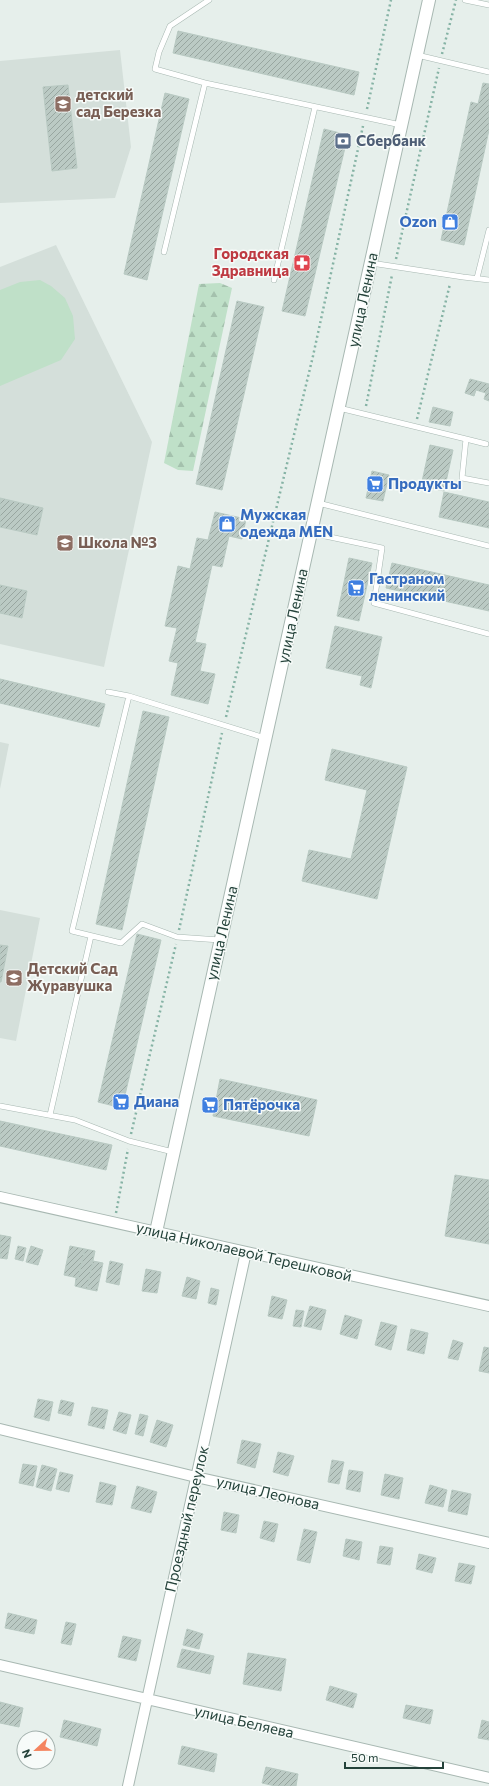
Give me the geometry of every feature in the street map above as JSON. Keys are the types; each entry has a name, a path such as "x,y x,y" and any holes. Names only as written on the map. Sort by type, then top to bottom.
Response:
{"street":[{"name":"улица Ленина","path":"156,1232 429,0"},
{"name":"улица Николаевой Терешковой","path":"0,1197 489,1306"},
{"name":"Проездный переулок","path":"128,1786 246,1252"},
{"name":"улица Леонова","path":"0,1430 196,1477 489,1542"},
{"name":"улица Беляева","path":"0,1665 146,1700 489,1778"}],"lane":[{"path":"209,0 170,26 159,52 154,69 205,83 402,125"},
{"path":"464,0 489,5"},
{"path":"417,55 489,72"},
{"path":"164,252 205,83"},
{"path":"274,280 314,107"},
{"path":"476,278 489,230"},
{"path":"371,263 452,276 489,280"},
{"path":"339,408 486,444"},
{"path":"466,439 462,478 489,483"},
{"path":"318,503 489,546"},
{"path":"311,533 382,548 374,603 489,634"},
{"path":"108,692 129,696 265,739"},
{"path":"129,696 72,931 121,943 142,924 177,937 221,940"},
{"path":"50,1115 91,936"},
{"path":"0,1106 75,1120 129,1141 173,1152"}],"path":[{"path":"114,1222 129,1141 177,937 223,726 313,356 391,0"},
{"path":"365,414 394,266 456,0"},
{"path":"415,426 452,276"}],"shaded area":[{"name":"детский сад Березка","path":"120,50 131,147 115,198 0,203 0,61"},
{"name":"Школа №3","path":"56,245 152,442 104,667 0,644 0,267"},
{"path":"0,742 9,744 0,789"},
{"name":"Детский Сад Журавушка","path":"0,910 40,918 16,1041 0,1038"}],"green space":[{"path":"40,280 51,286 65,298 73,316 75,339 61,360 0,386 0,290 20,282"},
{"path":"220,283 232,288 193,471 178,470 164,463 199,284"}],"building":[{"path":"178,31 359,72 354,95 173,53"},
{"path":"483,83 489,84 489,130 464,245 441,240 471,102 478,104"},
{"path":"68,85 77,168 52,171 43,87"},
{"path":"165,93 189,99 147,280 124,274"},
{"path":"324,129 348,135 305,316 282,311"},
{"path":"237,301 264,307 222,490 196,484"},
{"path":"470,379 489,384 489,401 484,399 486,393 476,390 474,396 465,393"},
{"path":"433,407 453,412 450,426 429,422"},
{"path":"430,445 453,450 444,491 421,486"},
{"path":"372,471 389,475 383,501 366,498"},
{"path":"444,492 489,502 489,528 439,517"},
{"path":"0,498 43,508 37,535 0,527"},
{"path":"215,512 246,519 242,539 229,536 222,567 212,565 195,642 206,644 200,671 215,674 208,704 171,695 178,663 169,661 177,628 165,626 178,566 190,569 197,538 208,540"},
{"path":"349,558 372,563 359,621 337,616"},
{"path":"392,563 489,585 489,611 386,588"},
{"path":"0,585 27,591 22,618 0,613"},
{"path":"335,626 382,637 371,688 360,685 362,676 326,668"},
{"path":"0,679 105,704 99,727 0,703"},
{"path":"143,711 169,717 122,930 96,924"},
{"path":"332,749 407,767 377,899 302,881 309,850 351,859 367,790 325,780"},
{"path":"137,934 161,940 122,1108 98,1102"},
{"path":"0,945 8,946 1,982 0,982"},
{"path":"220,1079 317,1100 309,1136 213,1116"},
{"path":"0,1121 112,1145 106,1170 0,1146"},
{"path":"455,1175 489,1180 489,1244 445,1236"},
{"path":"0,1235 11,1237 7,1259 0,1258"},
{"path":"18,1246 26,1248 23,1261 15,1259"},
{"path":"31,1246 43,1250 38,1265 26,1262"},
{"path":"70,1246 85,1249 78,1278 64,1275"},
{"path":"85,1249 95,1251 87,1289 75,1286"},
{"path":"93,1261 103,1263 97,1291 87,1289"},
{"path":"110,1261 123,1264 119,1285 106,1282"},
{"path":"146,1269 161,1272 157,1293 142,1291"},
{"path":"187,1277 200,1281 196,1299 182,1296"},
{"path":"211,1288 219,1290 216,1305 208,1303"},
{"path":"272,1296 287,1300 282,1319 268,1316"},
{"path":"310,1306 326,1310 321,1330 304,1326"},
{"path":"296,1310 304,1311 301,1327 293,1326"},
{"path":"345,1315 362,1320 357,1339 340,1334"},
{"path":"381,1322 397,1326 391,1350 375,1345"},
{"path":"411,1329 428,1333 424,1354 407,1350"},
{"path":"453,1340 463,1343 458,1360 448,1358"},
{"path":"484,1347 489,1348 489,1373 479,1371"},
{"path":"38,1399 53,1402 49,1421 34,1417"},
{"path":"61,1400 74,1403 71,1416 58,1413"},
{"path":"92,1407 108,1410 104,1429 88,1425"},
{"path":"119,1412 131,1415 126,1434 113,1430"},
{"path":"140,1414 148,1416 143,1436 135,1434"},
{"path":"157,1420 173,1425 166,1447 150,1442"},
{"path":"242,1440 261,1444 255,1468 237,1463"},
{"path":"278,1452 294,1456 288,1476 273,1472"},
{"path":"332,1460 344,1462 339,1484 328,1482"},
{"path":"23,1464 37,1466 33,1486 19,1483"},
{"path":"42,1465 57,1469 51,1491 36,1487"},
{"path":"349,1470 363,1472 360,1492 346,1489"},
{"path":"60,1472 73,1475 69,1492 56,1489"},
{"path":"385,1474 403,1478 399,1499 381,1495"},
{"path":"100,1482 116,1486 112,1505 96,1502"},
{"path":"430,1485 447,1490 443,1507 425,1503"},
{"path":"137,1486 157,1492 151,1513 131,1508"},
{"path":"452,1490 471,1494 467,1515 448,1511"},
{"path":"224,1512 239,1515 236,1533 221,1530"},
{"path":"264,1521 278,1524 274,1542 260,1538"},
{"path":"304,1529 317,1532 310,1563 297,1560"},
{"path":"346,1539 362,1542 359,1560 343,1556"},
{"path":"380,1546 393,1548 390,1565 377,1563"},
{"path":"419,1554 436,1558 432,1573 416,1569"},
{"path":"459,1563 475,1566 471,1584 455,1581"},
{"path":"8,1613 37,1620 34,1634 5,1628"},
{"path":"66,1622 76,1624 71,1645 61,1643"},
{"path":"187,1629 203,1634 199,1649 183,1645"},
{"path":"123,1636 141,1640 136,1661 118,1657"},
{"path":"182,1649 214,1656 210,1674 177,1667"},
{"path":"248,1653 286,1659 281,1691 243,1684"},
{"path":"330,1686 357,1694 353,1708 326,1700"},
{"path":"0,1702 23,1708 19,1727 0,1723"},
{"path":"406,1705 433,1710 430,1724 403,1718"},
{"path":"64,1720 101,1729 97,1746 60,1737"},
{"path":"482,1720 489,1722 489,1740 478,1738"},
{"path":"182,1746 217,1754 214,1772 178,1764"},
{"path":"266,1767 298,1774 296,1786 275,1786 262,1783"}],"place":[{"name":"детский сад Березка","path":"63,104"},
{"name":"Сбербанк","path":"343,141"},
{"name":"Ozon","path":"450,222"},
{"name":"Городская Здравница","path":"302,263"},
{"name":"Продукты","path":"375,484"},
{"name":"Мужская одежда MEN","path":"227,524"},
{"name":"Школа №3","path":"65,543"},
{"name":"Гастраном ленинский","path":"356,588"},
{"name":"Детский Сад Журавушка","path":"14,978"},
{"name":"Диана","path":"121,1102"},
{"name":"Пятёрочка","path":"210,1105"}]}
